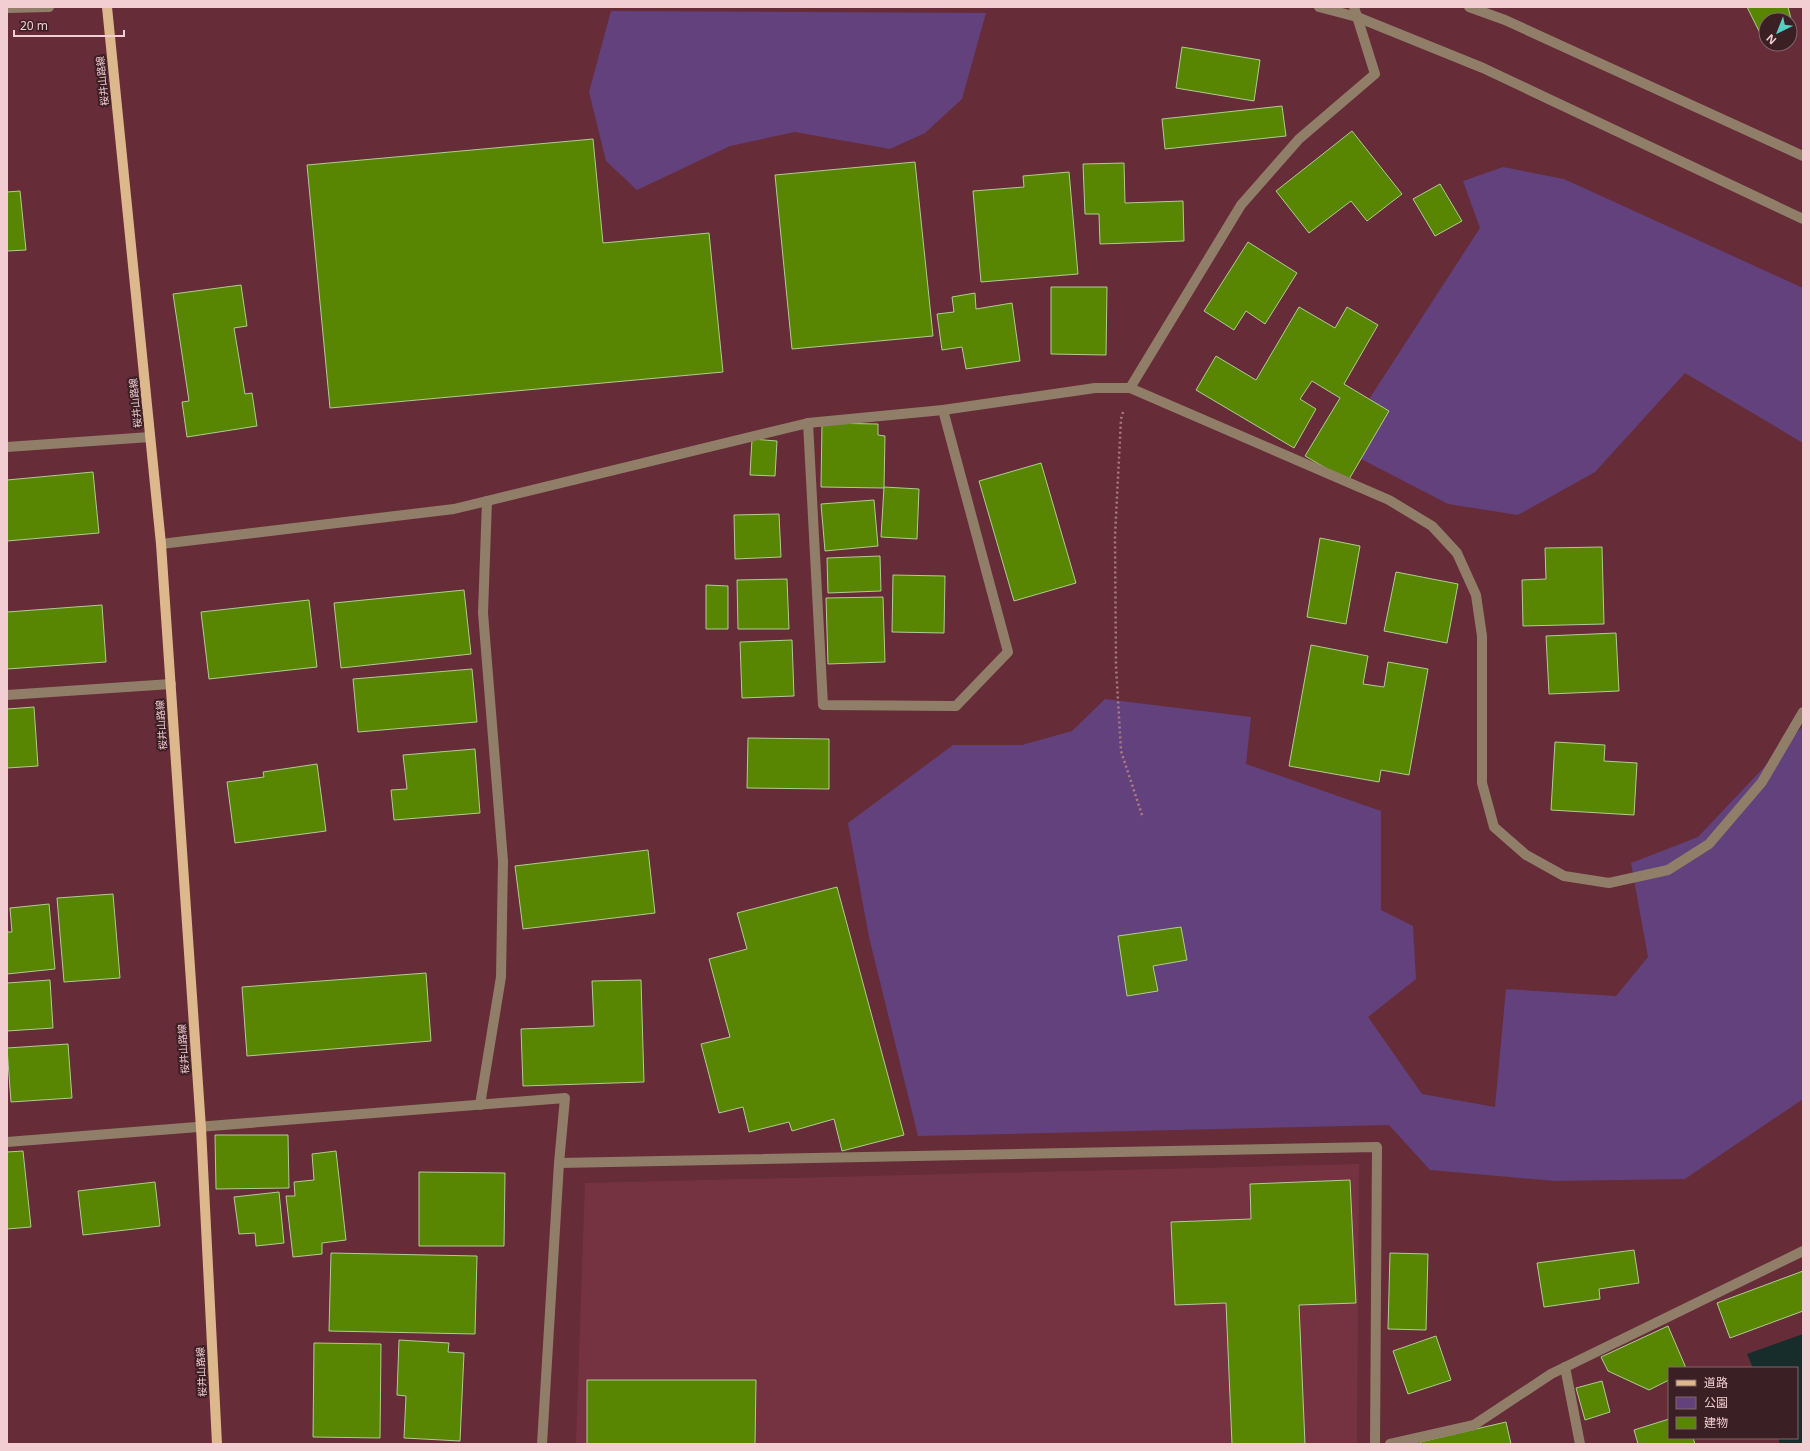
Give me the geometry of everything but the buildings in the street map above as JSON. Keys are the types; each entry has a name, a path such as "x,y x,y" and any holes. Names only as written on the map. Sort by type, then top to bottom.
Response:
{"main road":[{"name":"桜井山路線","path":"107,7 161,544 201,1128 217,1444"}],"street":[{"path":"7,8 48,7"},
{"path":"1319,7 1356,12 1484,68 1803,218"},
{"path":"1468,7 1505,20 1803,156"},
{"path":"1130,388 1241,205 1299,139 1375,74 1356,12"},
{"path":"161,544 454,509 808,423 943,410 1095,388 1130,388 1389,500 1432,526 1457,553 1476,595 1482,636 1482,783 1494,827 1526,855 1564,876 1609,883 1638,877 1668,870 1708,844 1762,782 1803,712"},
{"path":"808,423 823,705 956,706 1008,652 943,410"},
{"path":"7,447 150,437"},
{"path":"480,1105 501,977 503,861 483,613 487,501"},
{"path":"7,695 171,684"},
{"path":"7,1142 201,1128 565,1098 559,1163 542,1444"},
{"path":"559,1163 1377,1147 1375,1444"},
{"path":"1390,1444 1474,1425 1565,1367 1803,1251"},
{"path":"1565,1367 1580,1444"}],"path":[{"path":"1130,388 1121,419 1115,536 1116,666 1121,751 1143,818"}],"shaded area":[{"path":"1359,1164 1357,1444 576,1444 585,1183"}],"green space":[{"path":"611,11 986,13 962,99 925,133 890,149 795,132 730,146 637,190 606,161 589,92"},
{"path":"1503,167 1564,179 1803,288 1803,443 1685,373 1595,472 1518,515 1448,504 1338,447 1480,228 1463,181"},
{"path":"1105,699 1251,717 1246,764 1381,811 1381,910 1413,926 1416,979 1368,1017 1422,1094 1495,1107 1506,989 1616,996 1648,957 1631,863 1698,837 1803,726 1803,1099 1685,1179 1556,1181 1430,1170 1389,1125 918,1136 869,937 848,823 953,745 1022,745 1072,731"}],"water":[{"path":"1803,1334 1803,1444 1780,1444 1778,1439 1798,1439 1798,1367 1753,1367 1747,1354"}]}
